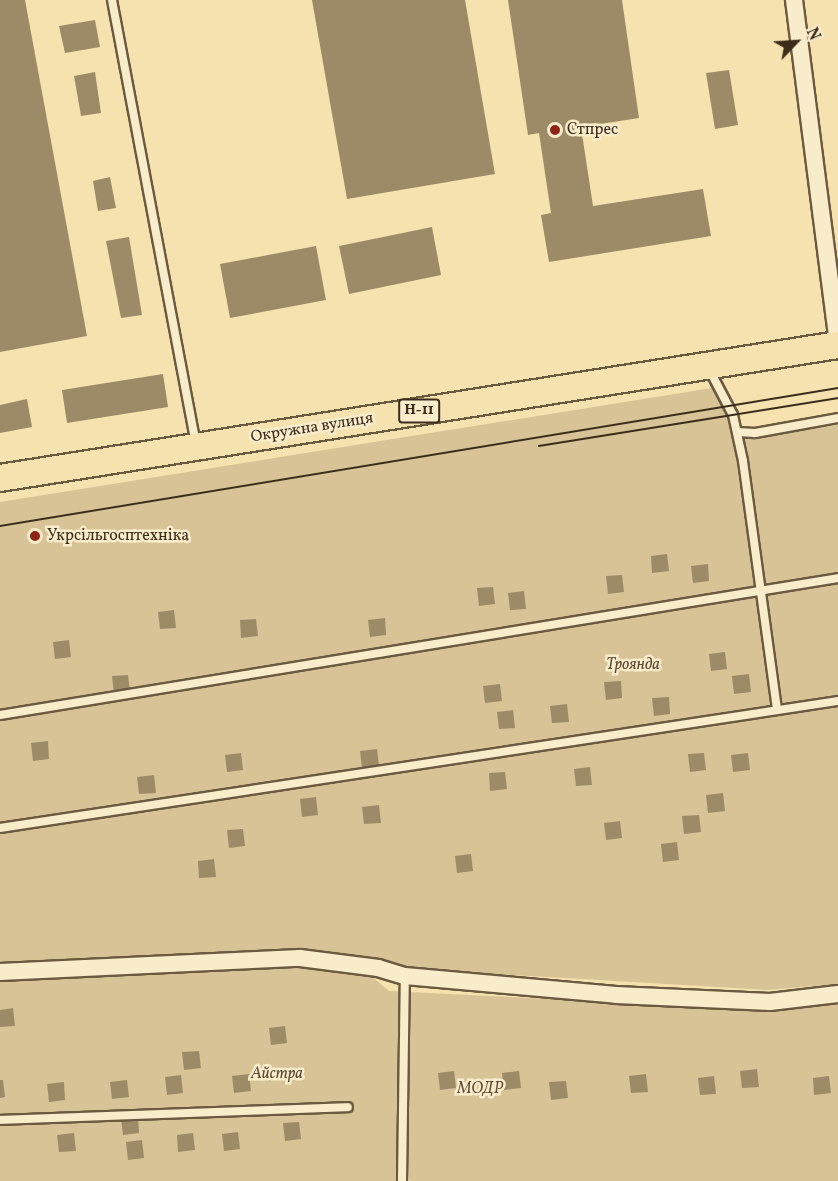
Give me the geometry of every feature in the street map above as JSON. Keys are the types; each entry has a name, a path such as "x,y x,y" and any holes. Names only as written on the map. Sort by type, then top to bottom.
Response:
{"main road":[{"name":"Окружна вулиця","path":"0,478 838,345"}],"street":[{"path":"794,0 838,345"},
{"path":"0,972 300,958 378,968 405,976 615,994 770,1002 838,993"}],"lane":[{"path":"112,0 196,447"},
{"path":"706,366 733,415 737,432 777,710"},
{"path":"737,432 755,433 838,418"},
{"path":"0,714 838,578"},
{"path":"0,828 838,701"},
{"path":"402,1181 405,976"},
{"path":"0,1120 348,1107"}],"green space":[{"name":"Троянда","path":"718,387 739,440 838,425 838,984 767,990 410,969 380,960 302,949 24,967 0,965 0,502"},
{"path":"298,965 370,975 389,991 770,1010 838,1003 838,1181 0,1181 0,978"}],"building":[{"path":"0,0 25,0 87,336 0,352"},
{"path":"312,0 465,0 495,174 347,199"},
{"name":"Стпрес","path":"508,0 622,0 639,118 581,127 593,206 703,189 711,236 549,262 541,215 551,213 539,133 528,135"},
{"path":"95,20 100,47 65,53 59,26"},
{"path":"729,70 738,125 715,129 706,73"},
{"path":"95,72 101,113 81,116 74,76"},
{"path":"110,177 116,208 98,211 93,181"},
{"path":"432,227 441,275 349,294 339,246"},
{"path":"129,237 142,315 121,318 106,241"},
{"path":"316,246 326,300 230,318 220,264"},
{"path":"163,374 168,407 67,423 62,390"},
{"path":"27,399 32,427 0,433 0,405"},
{"path":"667,554 669,571 652,573 651,556"},
{"path":"708,564 709,581 693,583 691,566"},
{"path":"622,575 624,592 608,594 606,576"},
{"path":"493,587 495,604 479,606 477,588"},
{"path":"524,591 526,609 510,610 508,593"},
{"path":"174,610 176,628 160,629 158,612"},
{"path":"385,618 386,635 370,637 368,620"},
{"path":"256,619 258,636 241,638 240,620"},
{"path":"69,640 71,657 55,659 53,642"},
{"path":"725,652 727,669 711,671 709,654"},
{"path":"749,674 751,692 734,694 732,676"},
{"path":"128,675 130,692 114,694 112,676"},
{"path":"621,681 622,698 606,700 604,682"},
{"path":"500,684 502,701 485,703 483,686"},
{"path":"669,697 670,714 654,716 652,698"},
{"path":"567,704 569,722 552,723 550,706"},
{"path":"513,710 515,728 499,729 497,712"},
{"path":"48,741 49,759 33,761 31,743"},
{"path":"377,749 379,766 362,768 360,751"},
{"path":"241,753 243,770 227,772 225,755"},
{"path":"704,753 706,770 690,772 688,754"},
{"path":"748,753 750,770 733,772 731,755"},
{"path":"590,767 592,785 576,786 574,769"},
{"path":"505,772 507,789 490,791 489,773"},
{"path":"154,775 156,793 139,794 137,777"},
{"path":"723,793 725,811 708,813 706,795"},
{"path":"316,797 318,815 302,817 300,799"},
{"path":"379,805 381,823 364,824 362,807"},
{"path":"699,815 701,832 684,834 682,816"},
{"path":"620,821 622,838 606,840 604,823"},
{"path":"243,829 245,846 229,848 227,830"},
{"path":"677,842 679,860 663,862 661,844"},
{"path":"471,854 473,871 457,873 455,856"},
{"path":"214,859 216,877 199,878 198,861"},
{"path":"13,1008 15,1026 0,1027 0,1010"},
{"path":"285,1026 287,1043 271,1045 269,1028"},
{"path":"199,1051 201,1068 184,1070 182,1052"},
{"path":"757,1069 759,1087 742,1088 740,1071"},
{"path":"454,1071 456,1088 440,1090 438,1073"},
{"path":"519,1071 521,1088 504,1090 502,1073"},
{"path":"249,1074 251,1091 234,1093 232,1076"},
{"path":"646,1074 648,1092 631,1093 629,1076"},
{"path":"181,1075 183,1093 167,1095 165,1077"},
{"path":"714,1076 716,1094 700,1095 698,1078"},
{"path":"829,1076 831,1093 814,1095 813,1078"},
{"path":"0,1080 3,1080 5,1097 0,1098"},
{"path":"127,1080 129,1097 112,1099 110,1082"},
{"path":"566,1081 568,1098 551,1100 549,1082"},
{"path":"64,1082 65,1100 49,1102 47,1084"},
{"path":"138,1116 139,1133 123,1135 121,1118"},
{"path":"299,1122 301,1139 285,1141 283,1123"},
{"path":"238,1132 240,1149 224,1151 222,1134"},
{"path":"74,1133 76,1151 59,1152 57,1135"},
{"path":"193,1133 195,1150 178,1152 177,1135"},
{"path":"142,1140 144,1158 128,1160 126,1142"}],"tram line":[{"path":"0,526 838,388"},
{"path":"539,446 838,398"}],"place":[{"name":"Стпрес","path":"555,130"},
{"name":"Укрсільгосптехніка","path":"35,536"}],"park label":[{"name":"Айстра","path":"277,1074"},
{"name":"МОДР","path":"480,1089"}]}
